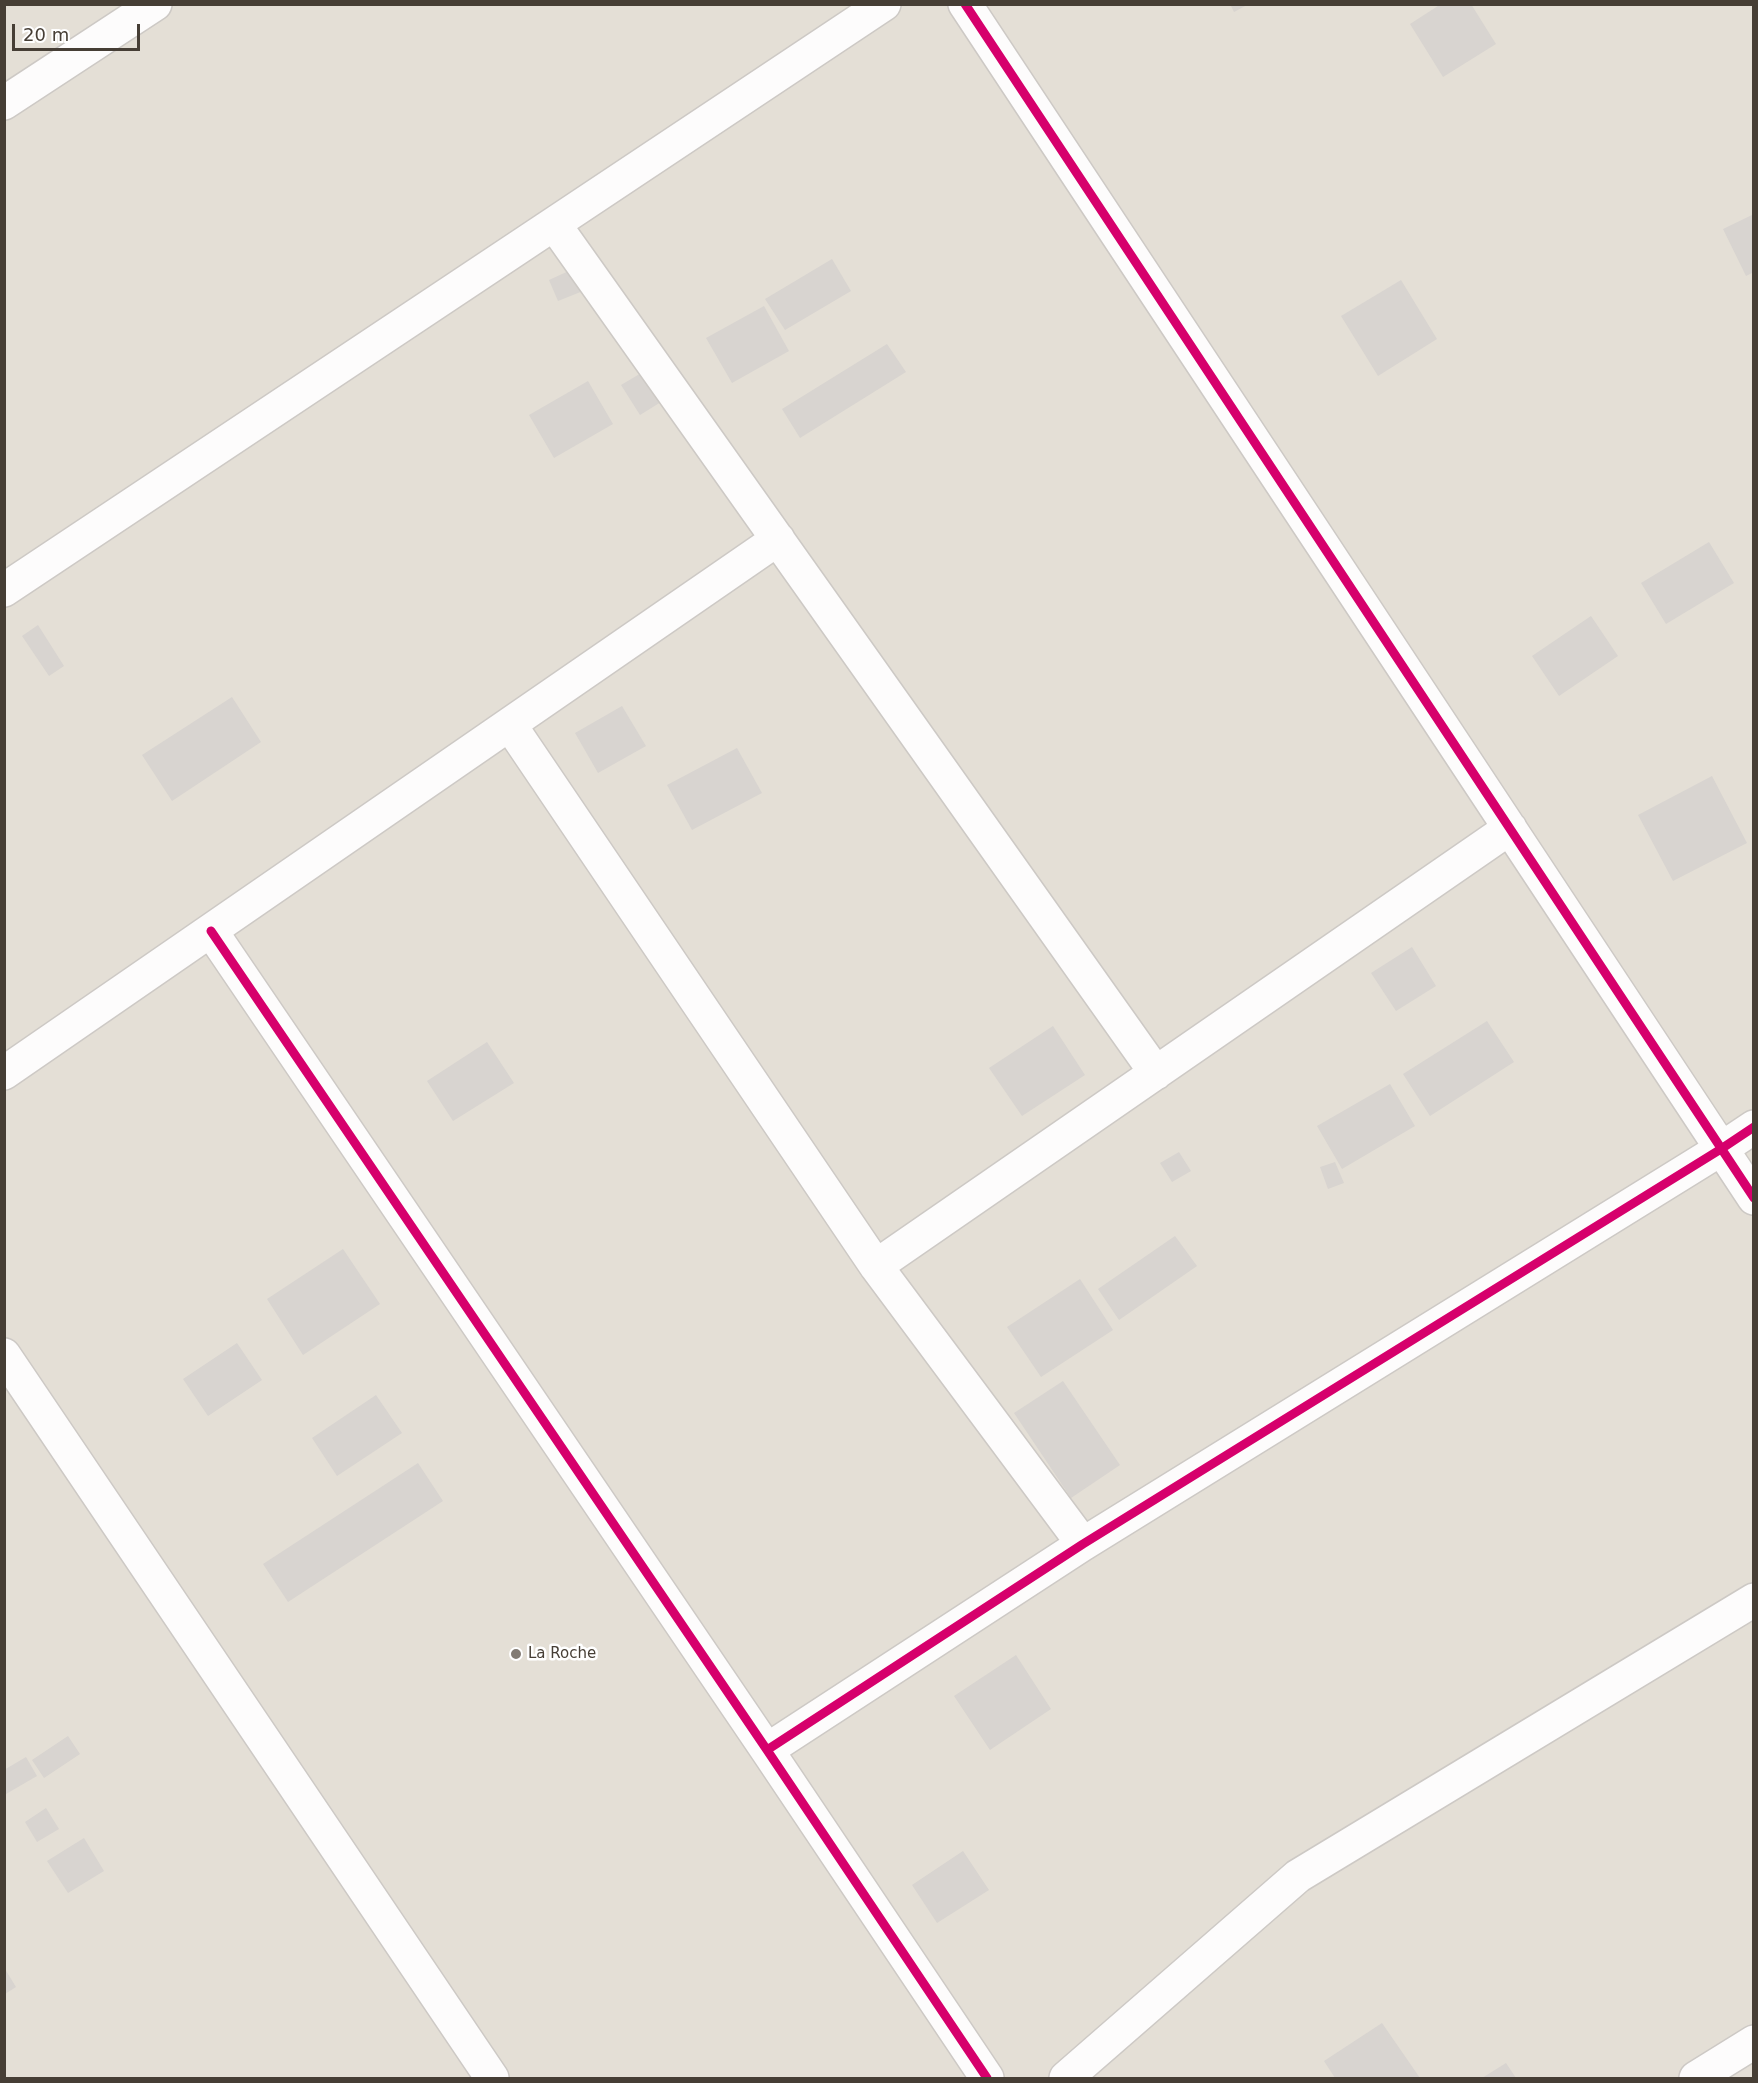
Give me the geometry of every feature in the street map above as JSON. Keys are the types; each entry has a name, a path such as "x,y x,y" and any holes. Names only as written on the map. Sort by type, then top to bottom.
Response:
{"street":[{"path":"4,104 154,4"},
{"path":"4,590 884,4"},
{"path":"965,4 1754,1198"},
{"path":"554,224 1156,1073"},
{"path":"4,1073 778,539"},
{"path":"510,725 876,1266 1083,1544"},
{"path":"876,1266 1510,828"},
{"path":"211,931 768,1750 987,2079"},
{"path":"768,1750 1083,1544 1754,1127"},
{"path":"4,1355 492,2079"},
{"path":"1066,2079 1298,1876 1754,1600"},
{"path":"1696,2079 1754,2042"}],"shaded area":[{"path":"5,5 1753,5 1753,2078 5,2078"}],"building":[{"path":"1230,4 1249,4 1234,12"},
{"path":"1441,4 1471,4 1496,44 1443,77 1410,24"},
{"path":"1754,214 1754,272 1746,276 1723,229"},
{"path":"832,259 851,291 785,330 765,299"},
{"path":"573,269 583,291 558,301 549,280"},
{"path":"1401,280 1437,339 1378,376 1341,316"},
{"path":"764,306 789,351 732,383 706,338"},
{"path":"887,344 906,372 800,438 782,409"},
{"path":"643,372 661,402 640,415 621,385"},
{"path":"588,381 613,424 554,458 529,415"},
{"path":"1709,542 1734,583 1666,624 1641,583"},
{"path":"1591,616 1618,656 1559,696 1532,656"},
{"path":"38,625 64,666 49,676 22,636"},
{"path":"232,697 261,742 172,801 142,755"},
{"path":"622,706 646,746 598,773 575,733"},
{"path":"737,748 762,793 692,830 667,785"},
{"path":"1712,776 1747,843 1673,881 1638,815"},
{"path":"1412,947 1436,986 1396,1011 1371,973"},
{"path":"1487,1021 1514,1062 1430,1116 1403,1074"},
{"path":"1053,1026 1085,1075 1022,1116 989,1068"},
{"path":"487,1042 514,1083 453,1121 427,1081"},
{"path":"1390,1084 1415,1126 1342,1169 1317,1126"},
{"path":"1179,1152 1191,1171 1172,1182 1160,1163"},
{"path":"1335,1162 1344,1183 1328,1189 1320,1167"},
{"path":"1175,1236 1197,1266 1119,1320 1098,1289"},
{"path":"343,1249 380,1304 303,1355 267,1299"},
{"path":"1080,1279 1113,1330 1041,1377 1007,1327"},
{"path":"237,1343 262,1380 208,1416 183,1379"},
{"path":"1063,1381 1120,1465 1071,1498 1014,1413"},
{"path":"376,1395 402,1433 337,1476 312,1438"},
{"path":"418,1463 443,1501 288,1602 263,1564"},
{"path":"1016,1655 1051,1709 990,1750 954,1696"},
{"path":"68,1736 80,1754 44,1778 32,1760"},
{"path":"26,1757 37,1776 6,1794 4,1770"},
{"path":"46,1808 59,1829 37,1842 25,1822"},
{"path":"84,1838 104,1871 68,1893 47,1861"},
{"path":"963,1851 989,1890 937,1923 912,1885"},
{"path":"5,1969 16,1987 5,1994"},
{"path":"1382,2023 1420,2078 1335,2078 1324,2061"},
{"path":"1506,2063 1516,2078 1482,2078"}],"cycle path":[{"path":"965,4 1754,1198"},
{"path":"211,931 987,2078"},
{"path":"767,1750 1083,1544 1754,1127"}],"place":[{"name":"La Roche","path":"516,1654"}]}
